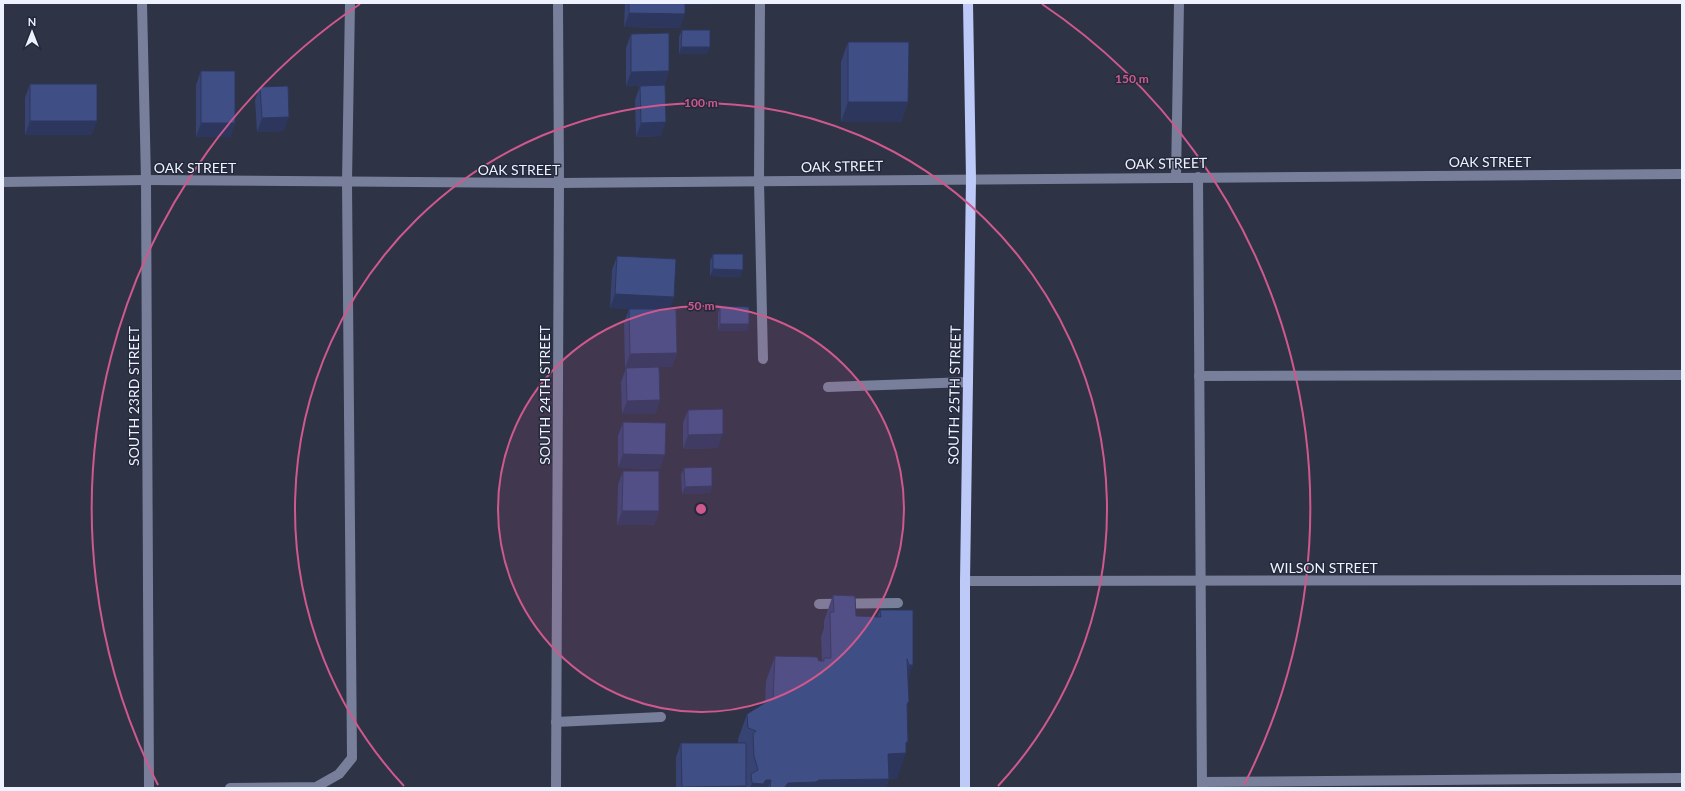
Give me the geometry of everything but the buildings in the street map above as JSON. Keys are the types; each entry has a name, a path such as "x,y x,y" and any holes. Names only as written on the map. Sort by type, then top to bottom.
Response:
{"main road":[{"name":"SOUTH 25TH STREET","path":"965,788 965,581 971,178 968,3"}],"street":[{"name":"SOUTH 23RD STREET","path":"142,3 146,180 150,788"},
{"path":"230,788 316,787 339,774 352,758 347,182 350,3"},
{"name":"SOUTH 24TH STREET","path":"556,788 559,183 558,3"},
{"path":"760,3 759,181 763,359"},
{"path":"1176,177 1179,3"},
{"name":"OAK STREET","path":"3,182 146,180 559,183 971,178 1682,174"},
{"path":"1198,177 1200,581 1203,785 1682,778"},
{"path":"1199,376 1682,375"},
{"path":"828,387 968,382"},
{"name":"WILSON STREET","path":"965,581 1682,580"},
{"path":"820,604 898,604"},
{"path":"556,722 661,717"}]}
